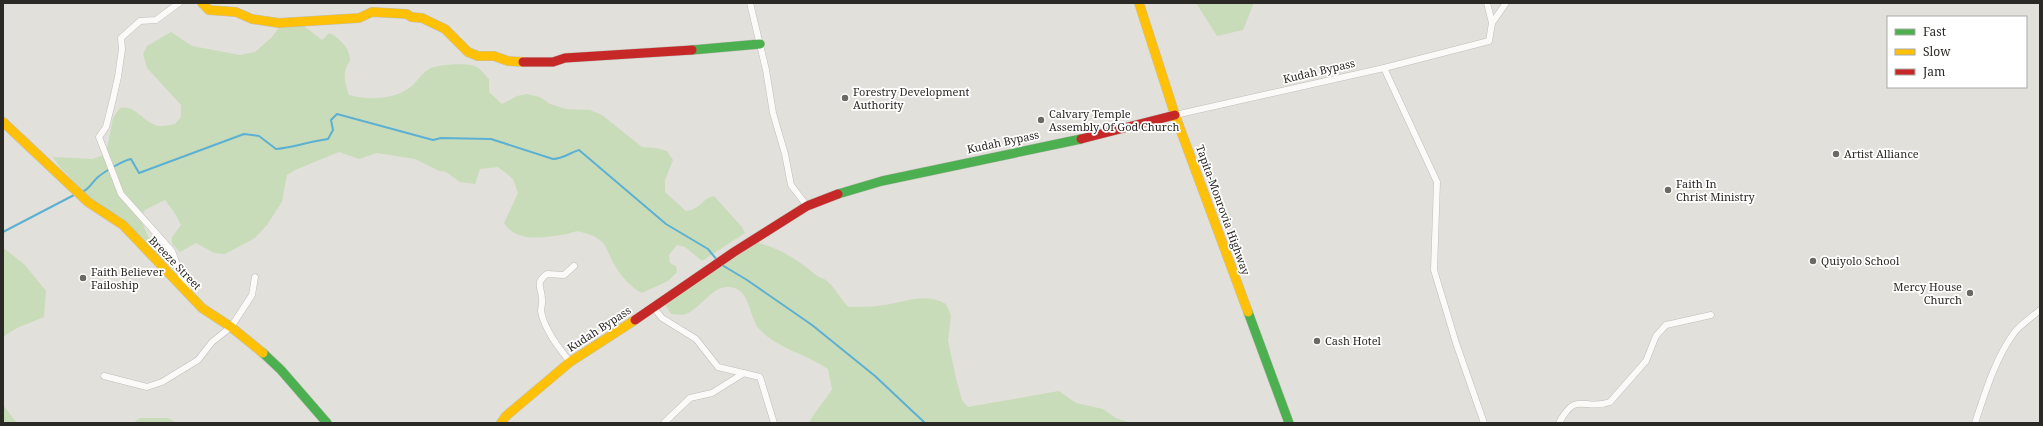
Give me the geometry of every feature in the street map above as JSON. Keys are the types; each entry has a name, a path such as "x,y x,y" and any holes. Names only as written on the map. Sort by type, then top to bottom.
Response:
{"main road":[{"path":"202,3 209,10 236,12 252,19 279,23 359,18 372,12 407,14 411,17 422,18 445,29 468,52 478,56 494,56 508,61 534,63 553,62 565,58 630,56 760,44"},
{"name":"Tapita-Monrovia Highway","path":"1139,3 1175,115 1289,423"},
{"name":"Kudah Bypass","path":"502,423 506,416 570,362 654,308 721,261 806,206 853,189 882,181 1076,140 1175,115"},
{"name":"Breeze Street","path":"3,122 88,202 123,225 202,308 231,327 281,370 327,423"}],"street":[{"path":"179,3 156,20 140,21 121,38 118,77 106,127 99,137 121,194 172,251 182,278 193,298"},
{"path":"750,3 760,44 773,113 785,154 791,185 806,206"},
{"path":"1487,3 1492,22"},
{"path":"1492,22 1506,3"},
{"name":"Kudah Bypass","path":"1175,115 1384,68 1489,41 1492,22"},
{"path":"1384,68 1437,182 1434,270 1458,350 1484,423"},
{"path":"570,362 556,342 547,325 541,310 542,298 539,288 541,279 546,274 564,275 574,266"},
{"path":"104,376 147,387 162,382 198,360 212,342 231,327 252,296 255,278"},
{"path":"654,308 662,318 696,339 718,367 760,377 774,423"},
{"path":"1975,423 1992,375 2005,347 2015,331 2040,310"},
{"path":"1559,423 1566,409 1577,403 1603,405 1610,402 1646,361 1656,336 1666,325 1711,315"},
{"path":"664,423 690,398 712,393 744,373"}],"green space":[{"path":"1196,3 1254,3 1243,30 1217,36"},
{"path":"280,26 304,26 322,40 329,33 340,40 350,55 350,60 345,71 346,85 349,95 356,97 380,98 395,95 412,86 423,73 433,67 452,64 465,64 479,68 489,79 489,92 502,104 517,96 527,94 540,97 550,104 566,109 590,110 602,115 642,147 656,148 667,151 673,160 665,180 665,192 686,211 695,208 706,199 714,196 742,227 745,233 702,261 685,247 677,245 669,255 670,263 676,266 677,272 668,281 642,293 625,280 615,267 605,245 593,236 578,231 567,234 533,238 517,234 510,230 504,223 518,193 513,179 498,167 480,169 475,184 460,182 446,172 439,171 415,159 377,153 359,159 339,152 295,170 287,175 282,202 267,225 255,238 225,254 214,253 196,243 180,252 172,244 172,237 181,225 165,200 145,210 141,216 145,230 156,247 170,263 169,269 85,193 59,166 53,157 92,159 106,154 113,118 120,108 131,109 148,121 159,126 175,124 181,117 181,105 147,68 143,54 147,46 171,32 192,46 240,55 255,52 272,37"},
{"path":"753,242 787,254 817,276 826,280 849,307 880,306 923,298 938,300 946,304 951,315 948,341 962,400 968,407 1059,391 1076,403 1103,409 1116,418 1131,423 809,423 832,389 828,369 767,337 756,324 748,303 741,292 735,288 721,288 715,291 689,313 683,315 671,314 665,305"},
{"path":"5,249 25,265 46,291 44,317 17,328 3,337 3,250"},
{"path":"3,405 17,423 3,423"},
{"path":"140,418 168,418 177,423 133,423"}],"waterway":[{"path":"82,192 101,175 114,166 128,160 131,159 139,173 244,134 259,136 276,149 328,139 333,130 331,120 337,114 433,140 441,138 491,139 553,159 563,157 579,150 666,224 708,249 717,260"},
{"path":"3,232 76,194"},
{"path":"722,265 747,280 812,325 875,376 925,423"}],"traffic: fast":[{"path":"692,50 760,44"},
{"path":"838,194 882,181 1081,139"},
{"path":"1248,312 1289,423"},
{"path":"263,353 281,370 327,423"}],"traffic: slow":[{"path":"202,3 209,10 236,12 252,19 279,23 359,18 372,12 407,14 411,17 422,18 445,29 468,52 478,56 494,56 508,61 523,62"},
{"path":"1139,3 1175,115 1248,312"},
{"path":"3,122 88,202 123,225 202,308 231,327 263,353"},
{"path":"501,423 506,416 570,362 635,320"}],"traffic: jam":[{"path":"523,62 553,62 565,58 692,50"},
{"path":"1081,139 1175,115"},
{"path":"635,320 734,252 807,206 838,194"}],"place":[{"name":"Forestry Development Authority","path":"845,98"},
{"name":"Calvary Temple Assembly Of God Church","path":"1041,120"},
{"name":"Artist Alliance","path":"1836,154"},
{"name":"Faith In Christ Ministry","path":"1668,190"},
{"name":"Quiyolo School","path":"1813,261"},
{"name":"Faith Believer Failoship","path":"83,278"},
{"name":"Mercy House Church","path":"1970,293"},
{"name":"Cash Hotel","path":"1317,341"}]}
